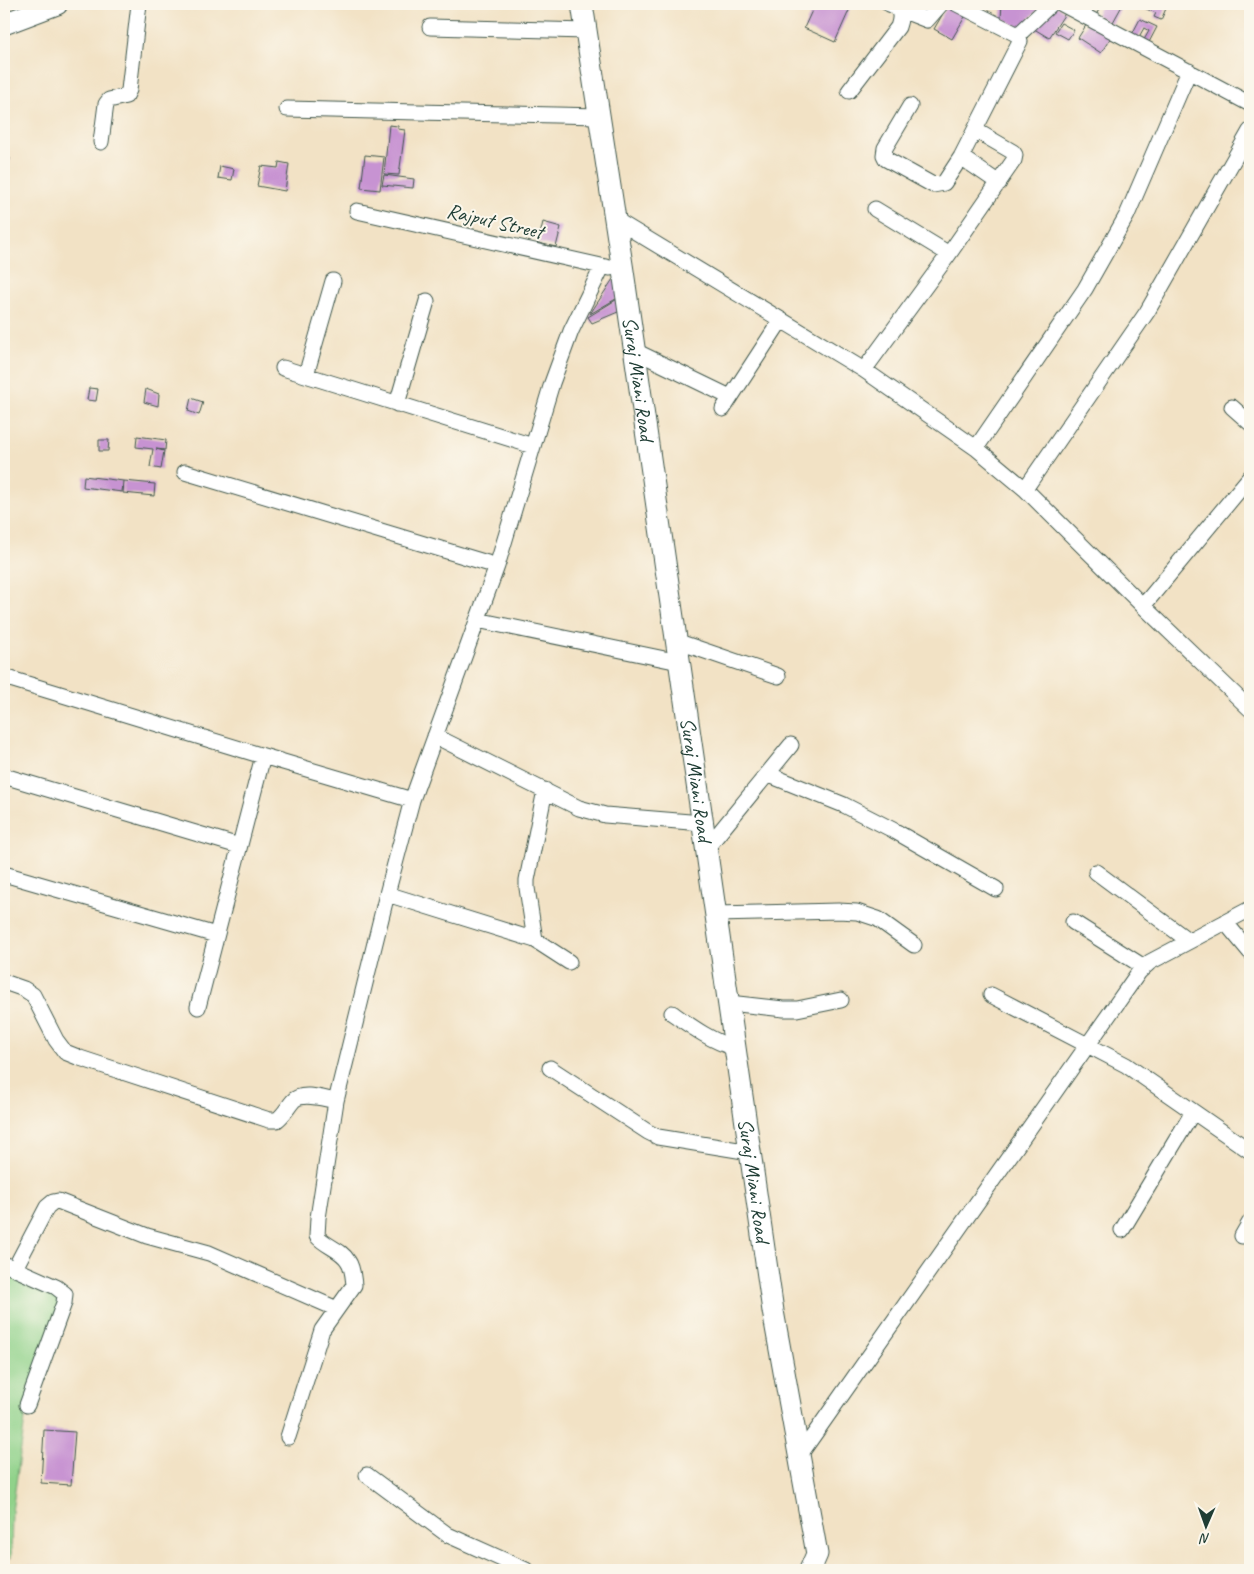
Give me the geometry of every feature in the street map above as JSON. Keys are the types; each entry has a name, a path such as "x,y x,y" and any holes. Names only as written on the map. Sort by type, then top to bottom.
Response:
{"street":[{"path":"4,24 57,4"},
{"path":"101,142 106,104 109,100 126,96 129,90 139,4"},
{"name":"Suraj Miani Road","path":"582,4 616,220 773,1311 799,1456 813,1562"},
{"path":"894,7 927,20 941,4"},
{"path":"910,106 885,148 884,155 886,158 933,184 939,185 944,183 961,157 1020,41 1018,35 957,4"},
{"path":"1018,35 1051,4"},
{"path":"1062,4 1250,104"},
{"path":"849,91 898,27 901,19 894,7"},
{"path":"430,27 586,31"},
{"path":"976,448 1085,289 1127,215 1189,72"},
{"path":"287,109 599,116"},
{"path":"864,370 949,254 1014,160 1015,155 1013,152 974,130"},
{"path":"1025,488 1147,312 1250,130"},
{"path":"961,157 999,183"},
{"path":"876,209 949,254"},
{"name":"Rajput Street","path":"357,211 623,271"},
{"path":"616,220 864,370 976,448 1025,488 1250,709"},
{"path":"288,1438 322,1330 354,1285 351,1267 347,1259 321,1241 317,1236 318,1218 336,1101 412,800 497,566 552,383 571,331 602,267"},
{"path":"306,375 333,281"},
{"path":"396,404 427,301"},
{"path":"635,351 727,403 781,320"},
{"path":"283,368 533,446"},
{"path":"1232,407 1250,423"},
{"path":"185,472 497,566"},
{"path":"1143,606 1250,477"},
{"path":"477,620 679,662"},
{"path":"676,641 778,676"},
{"path":"4,677 412,800"},
{"path":"435,736 579,808 606,815 702,823"},
{"path":"706,849 791,745"},
{"path":"198,1006 262,756"},
{"path":"767,774 844,805 996,889"},
{"path":"4,776 239,846"},
{"path":"535,940 527,880 545,790"},
{"path":"1096,872 1189,942"},
{"path":"4,874 216,935"},
{"path":"387,894 535,940 569,962"},
{"path":"799,1456 1087,1045 1144,967 1250,909"},
{"path":"716,914 857,912 878,918 914,945"},
{"path":"1073,922 1144,967"},
{"path":"1225,922 1250,952"},
{"path":"4,982 24,989 33,995 56,1040 65,1052 80,1058 269,1120 277,1120 283,1116 294,1100 302,1096 336,1101"},
{"path":"991,995 1126,1065 1250,1151"},
{"path":"729,1004 797,1009 841,1000"},
{"path":"672,1013 714,1041 735,1048"},
{"path":"550,1068 658,1137 750,1152"},
{"path":"1122,1230 1194,1112"},
{"path":"27,1405 64,1303 65,1294 56,1287 9,1266 47,1207 53,1202 58,1201 147,1236 209,1253 337,1309"},
{"path":"1242,1236 1250,1222"},
{"path":"367,1475 448,1535 526,1570"}],"green space":[{"path":"4,1264 65,1294 27,1405 12,1512 11,1558 4,1558"}],"building":[{"path":"815,4 852,4 835,42 804,28"},
{"path":"913,4 934,4 927,19 910,10"},
{"path":"1002,4 1044,4 1020,28 1001,18"},
{"path":"1102,4 1123,4 1112,24 1096,15"},
{"path":"1146,4 1168,4 1161,20 1154,17 1156,13 1144,8"},
{"path":"948,5 966,15 952,39 934,29"},
{"path":"1055,5 1066,12 1049,38 1031,27"},
{"path":"1140,19 1157,27 1146,48 1141,45 1149,31 1144,28 1136,42 1130,38"},
{"path":"1088,22 1111,37 1101,53 1078,38"},
{"path":"1061,23 1074,30 1068,39 1055,32"},
{"path":"389,125 398,126 398,129 405,130 399,175 384,174"},
{"path":"365,155 384,157 380,190 361,188"},
{"path":"4,157 10,158 5,189 4,189"},
{"path":"279,162 289,164 285,191 257,186 261,166 278,168"},
{"path":"220,166 234,169 232,180 218,178"},
{"path":"384,175 414,179 413,188 382,185"},
{"path":"543,222 561,227 556,247 538,243"},
{"path":"613,279 618,282 621,296 590,314"},
{"path":"619,298 625,309 592,323 588,317"},
{"path":"89,388 98,389 96,401 87,400"},
{"path":"146,389 159,394 158,406 144,402"},
{"path":"191,398 203,402 199,415 188,411"},
{"path":"137,436 166,440 165,450 156,449 164,451 161,469 150,467 153,449 136,447"},
{"path":"99,440 109,440 108,451 99,451"},
{"path":"84,476 123,481 122,492 83,487"},
{"path":"124,481 155,484 154,496 123,493"},
{"path":"44,1430 75,1432 71,1485 41,1483"},
{"path":"27,1565 44,1566 47,1570 23,1570"}]}
